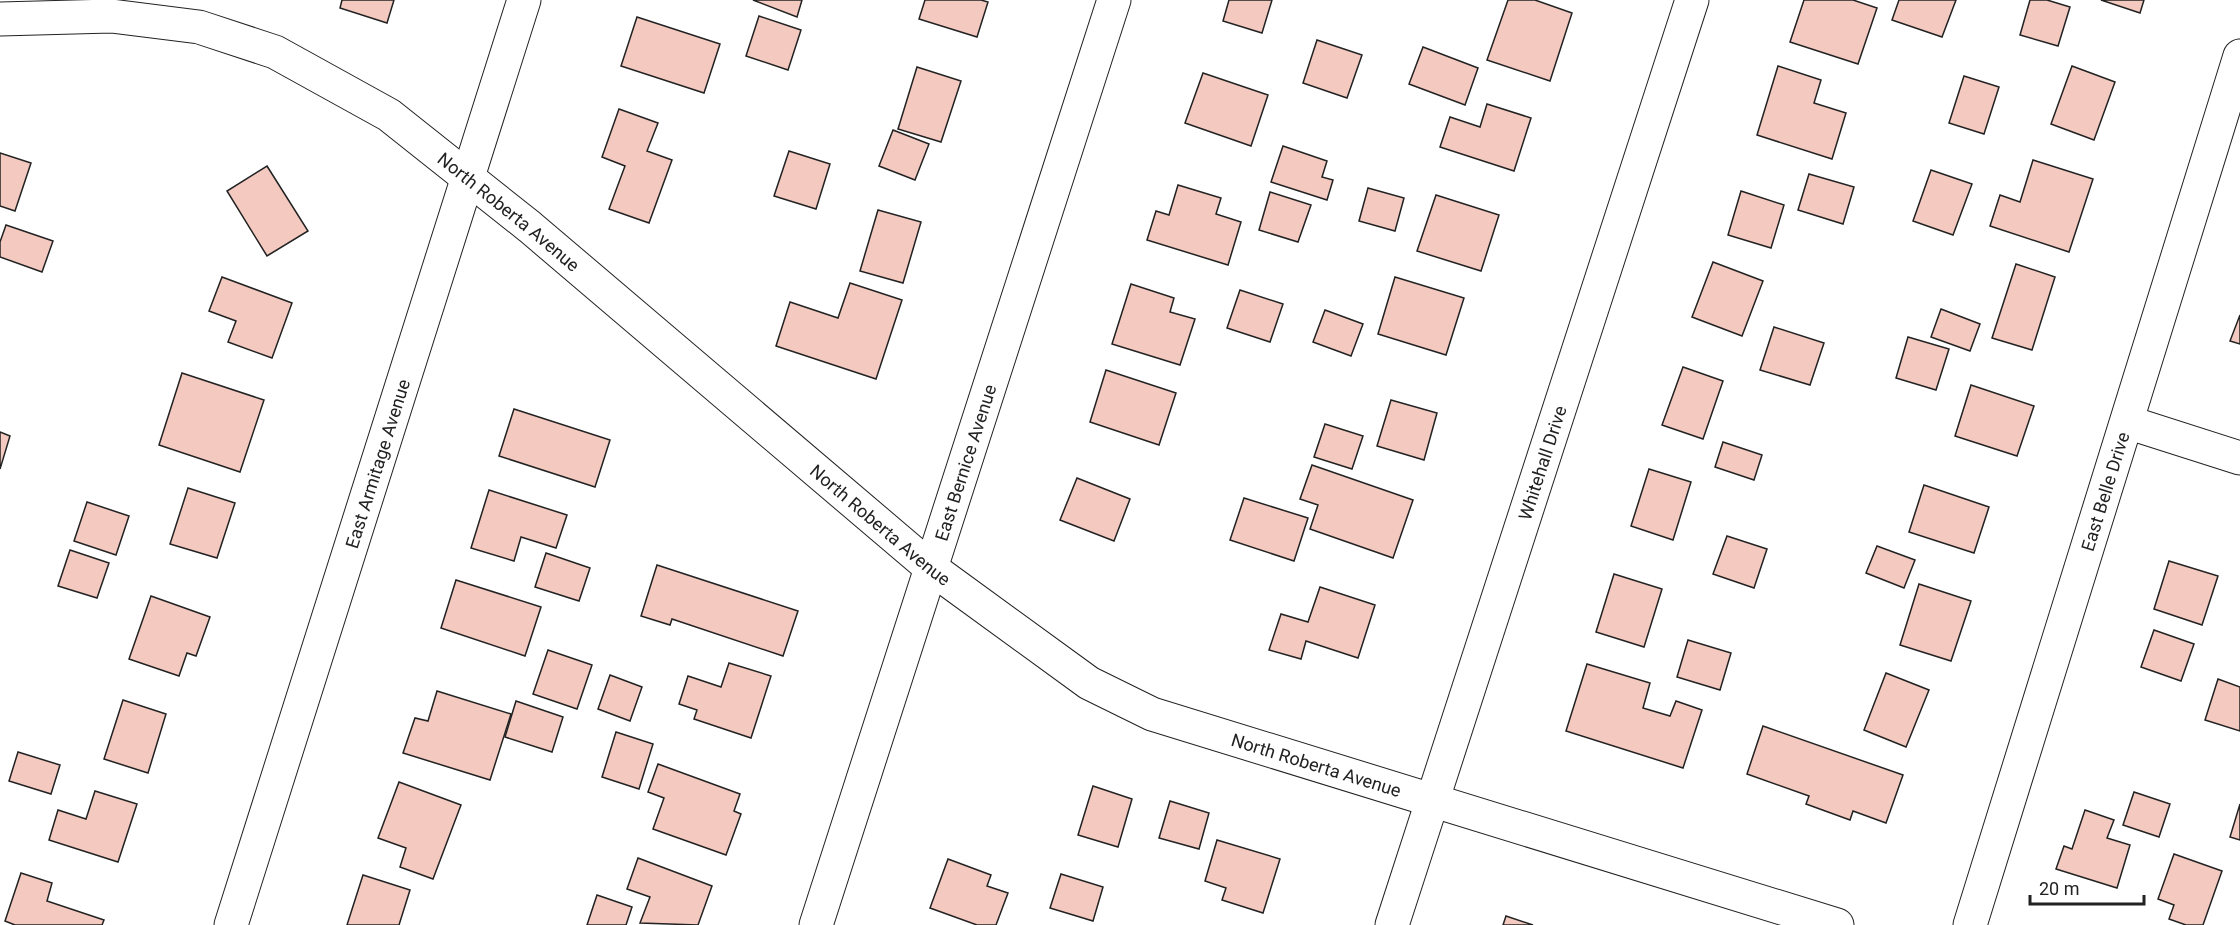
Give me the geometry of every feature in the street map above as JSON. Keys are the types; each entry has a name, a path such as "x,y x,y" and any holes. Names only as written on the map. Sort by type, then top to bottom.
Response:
{"street":[{"name":"East Armitage Avenue","path":"231,925 524,0"},
{"name":"East Bernice Avenue","path":"816,925 1114,0"},
{"name":"Whitehall Drive","path":"1392,925 1692,0"},
{"name":"North Roberta Avenue","path":"0,19 111,16 199,27 275,52 389,115 468,176 931,568 1089,683 1152,714 1837,925"},
{"name":"East Belle Drive","path":"1970,925 2240,56"},
{"path":"2127,422 2240,459"}],"building":[{"path":"342,0 394,0 387,23 340,8"},
{"path":"753,0 802,0 797,17"},
{"path":"925,0 988,2 977,37 919,19"},
{"path":"1229,0 1272,0 1262,33 1223,21"},
{"path":"1508,0 1535,0 1572,13 1550,81 1487,60"},
{"path":"1804,0 1853,0 1877,8 1858,64 1790,42"},
{"path":"1899,0 1956,0 1942,37 1892,20"},
{"path":"2030,0 2047,0 2070,7 2058,46 2020,35"},
{"path":"2101,0 2144,0 2140,13"},
{"path":"759,16 801,30 788,70 746,56"},
{"path":"637,17 720,44 704,93 621,66"},
{"path":"1317,40 1362,55 1347,98 1303,83"},
{"path":"1423,47 1478,68 1465,105 1409,84"},
{"path":"1778,66 1821,80 1814,103 1846,113 1832,159 1757,135"},
{"path":"2072,66 2115,82 2094,140 2051,124"},
{"path":"917,67 961,81 941,142 898,129"},
{"path":"1203,73 1268,95 1251,146 1185,123"},
{"path":"1964,76 1999,87 1984,134 1949,123"},
{"path":"1487,104 1531,118 1514,171 1440,147 1450,117 1480,127"},
{"path":"619,109 658,123 647,151 672,160 649,223 609,209 625,166 602,157"},
{"path":"893,130 929,144 915,180 879,166"},
{"path":"1283,146 1327,161 1322,177 1333,180 1327,200 1271,182"},
{"path":"789,151 830,164 816,209 774,196"},
{"path":"0,153 31,163 15,211 0,206"},
{"path":"2033,160 2093,179 2069,252 1990,226 2000,195 2020,202"},
{"path":"267,166 308,231 267,256 227,191"},
{"path":"1931,170 1972,184 1953,235 1913,221"},
{"path":"1809,174 1854,187 1843,224 1798,210"},
{"path":"1178,185 1221,198 1216,214 1241,222 1228,265 1147,240 1156,211 1169,215"},
{"path":"1368,188 1404,198 1395,231 1359,221"},
{"path":"1741,191 1784,205 1771,248 1728,235"},
{"path":"1270,192 1311,205 1298,242 1259,230"},
{"path":"1436,195 1499,215 1481,271 1417,251"},
{"path":"878,210 921,222 903,283 860,271"},
{"path":"6,225 53,241 42,272 0,257 0,242"},
{"path":"1713,262 1763,281 1742,336 1692,317"},
{"path":"2016,264 2055,277 2032,350 1992,338"},
{"path":"222,277 292,303 272,358 228,342 236,321 209,311"},
{"path":"1395,277 1464,298 1446,355 1378,334"},
{"path":"850,283 902,300 876,379 776,346 790,302 838,318"},
{"path":"1131,284 1174,298 1170,312 1195,319 1180,365 1112,344"},
{"path":"1240,290 1283,304 1270,342 1227,328"},
{"path":"1941,309 1980,324 1970,351 1931,337"},
{"path":"1325,310 1363,324 1351,356 1313,342"},
{"path":"2240,315 2240,344 2230,341"},
{"path":"1774,327 1824,343 1810,385 1760,370"},
{"path":"1908,337 1949,349 1936,390 1896,378"},
{"path":"1683,367 1723,381 1703,439 1662,425"},
{"path":"1106,370 1176,393 1159,445 1090,422"},
{"path":"182,373 264,400 240,472 159,445"},
{"path":"1971,385 2034,406 2017,456 1955,436"},
{"path":"1391,400 1437,413 1424,460 1377,446"},
{"path":"514,409 610,440 595,487 499,456"},
{"path":"1325,424 1363,436 1352,469 1314,457"},
{"path":"0,432 10,436 0,469"},
{"path":"1723,442 1762,455 1754,480 1715,467"},
{"path":"1312,465 1413,500 1393,558 1310,529 1318,505 1300,499"},
{"path":"1649,469 1691,482 1673,540 1631,526"},
{"path":"1077,478 1130,499 1114,541 1060,520"},
{"path":"1924,485 1989,507 1974,553 1909,532"},
{"path":"188,488 235,503 217,558 170,544"},
{"path":"489,490 567,515 556,548 521,537 514,561 471,548"},
{"path":"1244,498 1308,518 1294,561 1230,540"},
{"path":"87,502 129,516 116,555 74,541"},
{"path":"1727,536 1767,549 1754,588 1713,574"},
{"path":"1877,546 1915,560 1904,588 1866,573"},
{"path":"70,550 109,563 97,598 58,586"},
{"path":"546,553 590,568 579,601 535,587"},
{"path":"2169,561 2218,576 2202,625 2154,609"},
{"path":"657,565 798,611 783,656 672,619 670,625 641,616"},
{"path":"1614,574 1662,589 1644,647 1596,632"},
{"path":"456,580 541,607 525,656 441,628"},
{"path":"1919,584 1971,601 1951,661 1900,645"},
{"path":"1320,587 1375,605 1358,658 1306,641 1301,659 1269,650 1281,614 1308,622"},
{"path":"151,596 210,617 196,656 187,653 179,676 129,659"},
{"path":"2154,630 2194,644 2181,681 2141,667"},
{"path":"1688,640 1731,653 1720,690 1677,677"},
{"path":"548,650 592,665 577,709 533,694"},
{"path":"729,663 771,676 751,738 694,719 697,710 679,704 688,676 721,687"},
{"path":"1587,664 1650,683 1643,708 1670,716 1676,701 1702,710 1683,768 1566,731"},
{"path":"1886,673 1929,690 1906,747 1864,730"},
{"path":"610,675 642,687 630,721 598,709"},
{"path":"2218,679 2240,687 2240,731 2205,720"},
{"path":"437,691 511,714 490,780 403,753 415,718 428,721"},
{"path":"123,700 166,714 148,773 104,759"},
{"path":"516,701 563,717 552,752 505,737"},
{"path":"1763,726 1903,775 1886,823 1853,811 1850,820 1806,804 1809,796 1747,774"},
{"path":"616,732 653,744 639,789 602,777"},
{"path":"18,752 60,765 51,794 9,781"},
{"path":"658,764 740,794 734,811 741,814 726,855 653,829 664,798 648,792"},
{"path":"399,782 461,805 433,879 400,867 406,848 378,838"},
{"path":"1093,786 1132,799 1118,847 1078,835"},
{"path":"95,791 137,804 118,862 49,840 58,810 86,819"},
{"path":"2134,792 2170,804 2159,837 2123,825"},
{"path":"1170,801 1209,813 1199,849 1159,838"},
{"path":"2240,804 2240,840 2230,837"},
{"path":"2085,810 2114,820 2107,838 2130,845 2117,888 2056,869 2064,846 2072,849"},
{"path":"1217,840 1280,859 1263,913 1222,900 1226,888 1205,881"},
{"path":"2174,854 2222,871 2203,925 2186,925 2169,919 2174,905 2158,899"},
{"path":"638,858 712,886 698,925 640,923 650,897 627,889"},
{"path":"948,859 991,875 987,886 1008,893 996,925 977,925 930,908"},
{"path":"21,873 52,883 47,901 104,920 102,925 15,925 5,921"},
{"path":"1061,874 1103,887 1093,921 1050,908"},
{"path":"363,875 410,890 399,925 347,925"},
{"path":"597,895 632,907 626,925 587,925"},
{"path":"1506,916 1533,925 1503,925"}]}
